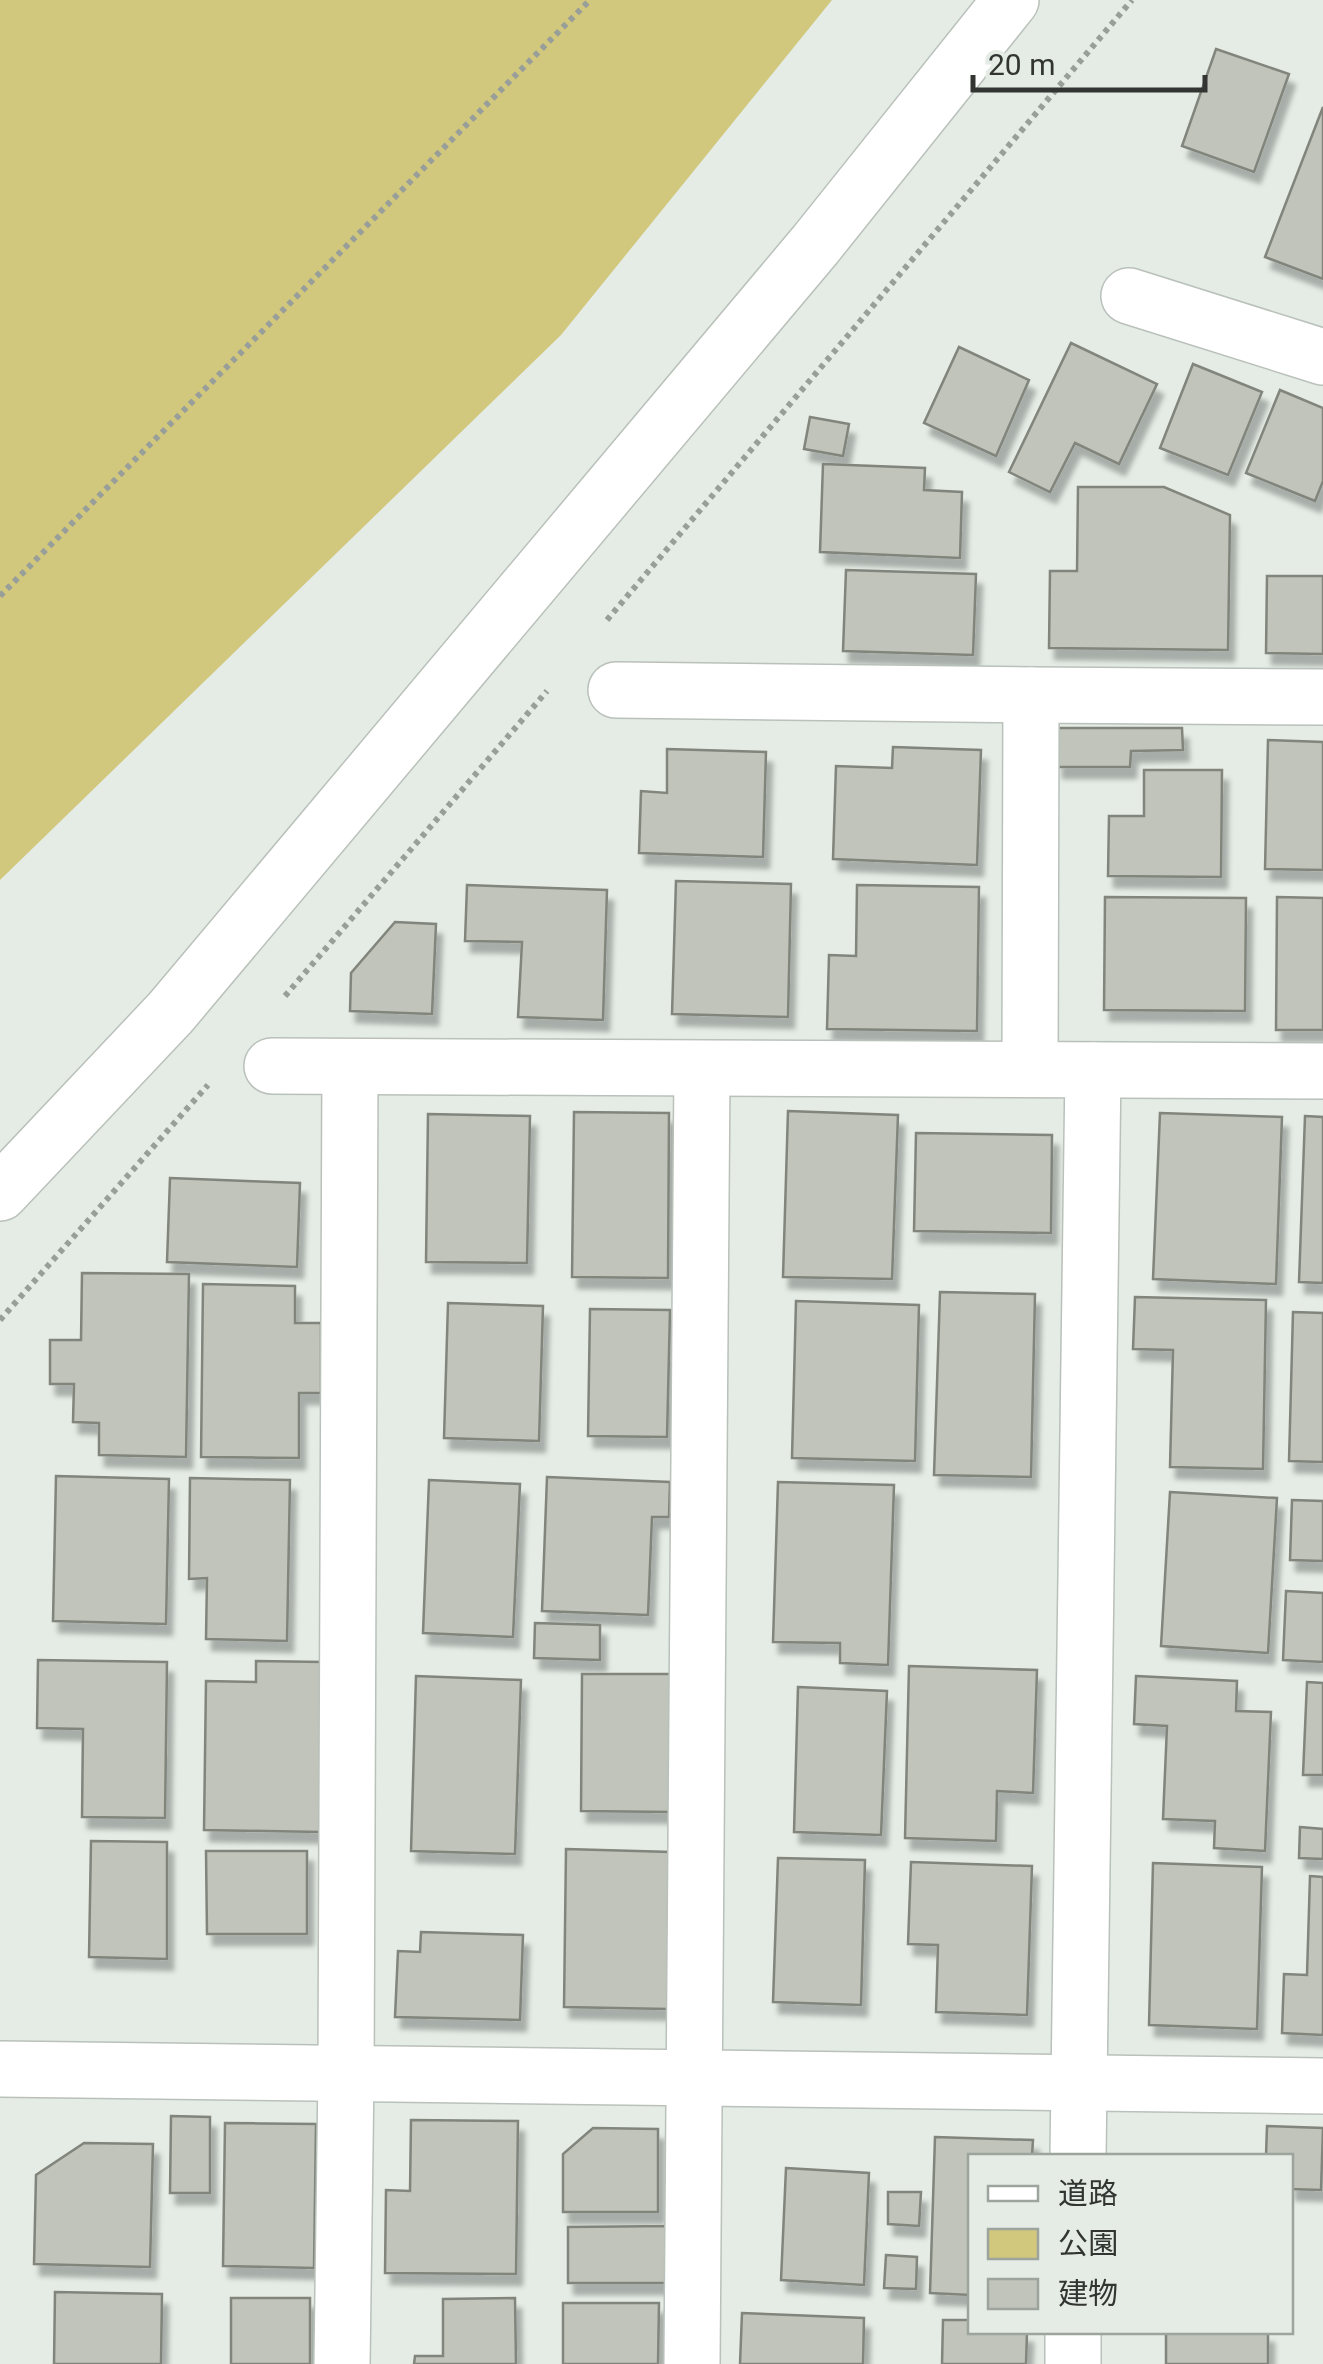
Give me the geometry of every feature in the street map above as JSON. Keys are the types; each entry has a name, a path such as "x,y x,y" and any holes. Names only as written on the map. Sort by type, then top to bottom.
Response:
{"street":[{"path":"0,1193 171,1012 816,244 1010,0"},
{"path":"1129,296 1323,356"},
{"path":"616,690 1323,697"},
{"path":"1030,1070 1031,694"},
{"path":"272,1066 1323,1071"},
{"path":"342,2364 350,1067"},
{"path":"692,2364 702,1070"},
{"path":"1078,2154 1092,1070"},
{"path":"0,2069 1323,2086"},
{"path":"1072,2364 1073,2334"}],"path":[{"path":"0,596 590,0"}],"green space":[{"path":"0,0 832,0 561,335 0,880"}],"building":[{"path":"1216,49 1289,74 1254,172 1182,146"},
{"path":"1323,107 1323,279 1265,257"},
{"path":"1071,343 1157,384 1119,464 1075,443 1050,492 1009,472"},
{"path":"959,347 1029,380 996,456 924,423"},
{"path":"1193,364 1262,392 1228,475 1160,448"},
{"path":"1280,390 1323,408 1323,481 1315,501 1246,473"},
{"path":"810,417 849,424 843,456 804,449"},
{"path":"823,464 925,468 924,490 962,492 960,558 820,552"},
{"path":"1078,487 1164,487 1230,515 1228,650 1049,648 1050,571 1077,571"},
{"path":"846,570 976,574 973,655 843,651"},
{"path":"1267,576 1323,576 1323,654 1266,653"},
{"path":"1056,728 1182,728 1183,750 1131,751 1130,767 1057,767"},
{"path":"1268,740 1323,742 1323,870 1265,869"},
{"path":"893,747 981,750 977,865 833,859 836,766 892,768"},
{"path":"667,749 766,752 763,857 639,853 641,791 667,793"},
{"path":"1144,770 1222,770 1221,877 1108,876 1109,816 1144,816"},
{"path":"676,881 791,884 788,1017 672,1014"},
{"path":"467,885 607,890 603,1020 518,1017 522,942 465,941"},
{"path":"857,885 979,887 977,1031 827,1029 829,955 856,956"},
{"path":"1105,897 1246,898 1245,1011 1104,1010"},
{"path":"1277,897 1323,898 1323,1030 1276,1030"},
{"path":"395,922 436,924 432,1014 350,1011 351,973"},
{"path":"788,1111 898,1115 892,1279 783,1277"},
{"path":"574,1112 669,1113 668,1278 572,1277"},
{"path":"1160,1113 1282,1117 1276,1284 1153,1279"},
{"path":"428,1114 530,1116 527,1263 426,1262"},
{"path":"1305,1116 1323,1117 1323,1283 1299,1282"},
{"path":"916,1133 1052,1135 1051,1233 914,1231"},
{"path":"170,1178 300,1183 297,1267 167,1262"},
{"path":"82,1273 189,1274 186,1457 99,1455 99,1423 73,1422 74,1384 50,1384 50,1340 81,1340"},
{"path":"203,1284 295,1286 295,1323 321,1323 321,1393 299,1393 299,1458 201,1457"},
{"path":"940,1292 1035,1294 1031,1477 934,1475"},
{"path":"1135,1297 1266,1300 1263,1469 1170,1467 1173,1350 1133,1349"},
{"path":"796,1301 919,1305 915,1461 792,1458"},
{"path":"448,1303 543,1306 539,1441 444,1438"},
{"path":"590,1309 670,1310 667,1437 588,1436"},
{"path":"1293,1312 1323,1313 1323,1462 1289,1461"},
{"path":"56,1476 169,1479 166,1624 53,1621"},
{"path":"547,1477 670,1482 669,1517 652,1517 648,1615 542,1611"},
{"path":"190,1478 290,1480 287,1641 206,1639 207,1578 189,1579"},
{"path":"429,1480 520,1484 513,1637 423,1633"},
{"path":"778,1482 894,1485 888,1665 840,1663 840,1643 773,1642"},
{"path":"1170,1492 1277,1498 1268,1653 1161,1646"},
{"path":"1292,1500 1323,1501 1323,1561 1290,1560"},
{"path":"1286,1591 1323,1593 1323,1662 1283,1660"},
{"path":"535,1623 600,1625 600,1660 534,1658"},
{"path":"38,1660 167,1662 165,1818 82,1817 83,1729 37,1728"},
{"path":"256,1661 323,1662 321,1832 204,1830 206,1681 256,1682"},
{"path":"909,1666 1037,1670 1033,1793 997,1791 996,1841 905,1838"},
{"path":"582,1674 673,1674 672,1812 581,1811"},
{"path":"416,1676 521,1680 515,1854 411,1851"},
{"path":"1136,1676 1237,1681 1236,1711 1271,1712 1265,1851 1214,1848 1215,1821 1163,1819 1167,1726 1134,1724"},
{"path":"1307,1682 1323,1683 1323,1775 1303,1775"},
{"path":"798,1687 887,1691 881,1835 794,1832"},
{"path":"1300,1827 1323,1829 1323,1859 1299,1858"},
{"path":"91,1841 167,1842 167,1959 89,1957"},
{"path":"566,1849 671,1852 668,2009 564,2007"},
{"path":"206,1851 307,1851 307,1934 207,1934"},
{"path":"778,1858 865,1860 861,2005 773,2002"},
{"path":"911,1862 1032,1866 1027,2015 936,2012 938,1945 908,1944"},
{"path":"1153,1863 1262,1867 1257,2029 1149,2025"},
{"path":"1310,1876 1323,1877 1323,2035 1282,2033 1284,1974 1307,1975"},
{"path":"421,1932 523,1935 520,2020 395,2017 398,1951 420,1952"},
{"path":"171,2116 210,2117 210,2193 170,2193"},
{"path":"411,2120 518,2121 516,2274 385,2273 386,2190 410,2191"},
{"path":"225,2123 316,2124 314,2268 223,2266"},
{"path":"1267,2126 1323,2128 1321,2190 1293,2189 1293,2154 1266,2154"},
{"path":"593,2128 658,2129 658,2212 563,2212 563,2154"},
{"path":"935,2137 1033,2140 1032,2154 968,2154 968,2295 930,2293"},
{"path":"84,2143 153,2144 150,2267 34,2264 36,2175"},
{"path":"786,2168 869,2173 864,2285 781,2280"},
{"path":"888,2192 921,2192 919,2226 888,2224"},
{"path":"670,2226 670,2283 568,2283 568,2227"},
{"path":"886,2255 917,2257 916,2289 884,2288"},
{"path":"55,2292 162,2294 161,2364 54,2364"},
{"path":"231,2298 310,2298 310,2364 231,2364"},
{"path":"515,2298 516,2364 414,2364 415,2356 443,2356 443,2299"},
{"path":"563,2303 659,2303 658,2364 563,2364"},
{"path":"742,2313 864,2318 863,2364 740,2364"},
{"path":"943,2320 968,2320 968,2334 1027,2334 1026,2364 942,2364"},
{"path":"1166,2334 1268,2334 1268,2364 1166,2364"}]}
